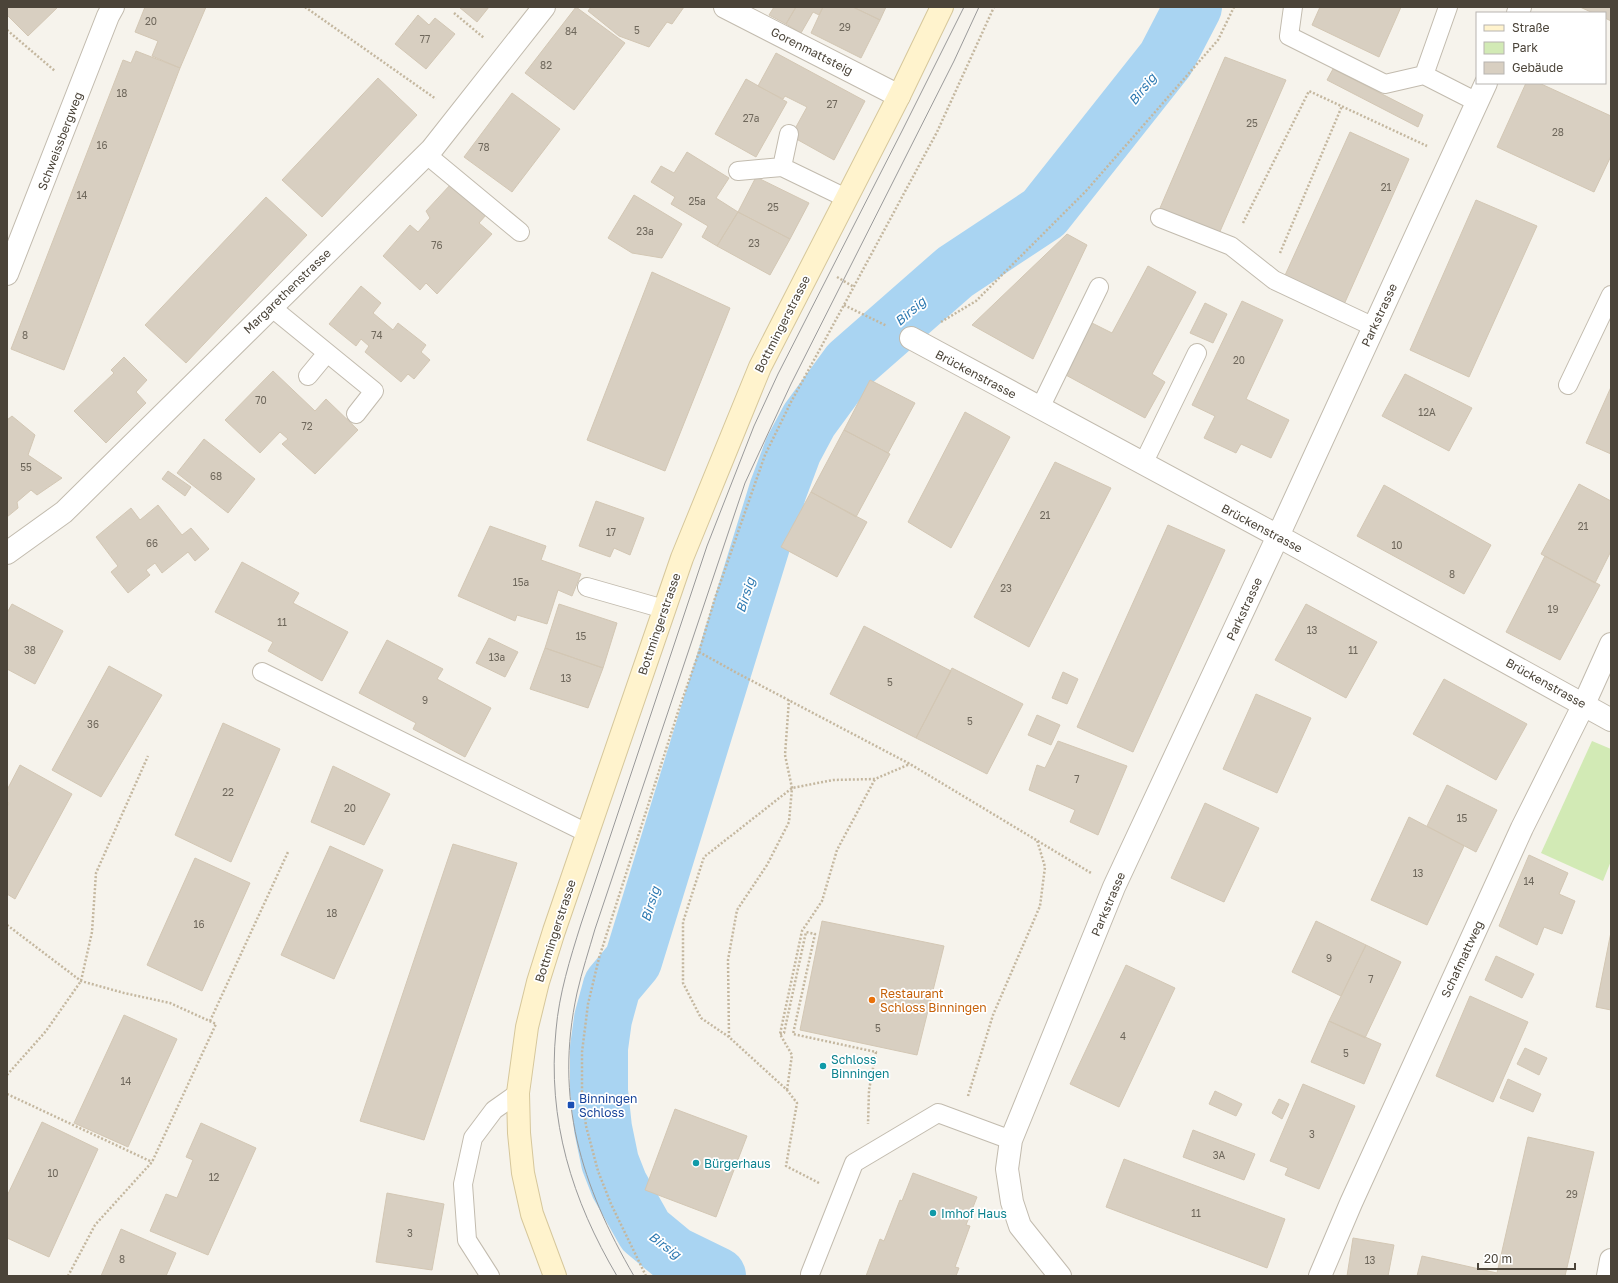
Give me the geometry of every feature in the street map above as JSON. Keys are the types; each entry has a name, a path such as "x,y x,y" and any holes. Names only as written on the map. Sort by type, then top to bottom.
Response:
{"main road":[{"name":"Bottmingerstrasse","path":"555,1276 532,1214 523,1173 519,1133 518,1092 527,1027 538,982 587,832 682,558 760,367 899,96 942,7"}],"street":[{"name":"Schweissbergweg","path":"7,274 113,7"},
{"name":"Margarethenstrasse","path":"7,553 64,512 427,155 544,7"},
{"name":"Gorenmattsteig","path":"725,7 899,96"},
{"name":"Parkstrasse","path":"1060,1276 1020,1226 1012,1202 1007,1169 1011,1140 1114,887 1278,536 1481,92"},
{"name":"Brückenstrasse","path":"911,338 1278,536 1611,720"},
{"name":"Schafmattweg","path":"1320,1276 1354,1196 1522,828 1584,704 1611,644"},
{"path":"1608,1276 1611,1260"}],"lane":[{"path":"1292,7 1289,36 1385,84 1424,75 1481,92"},
{"path":"1424,75 1448,7"},
{"path":"782,167 789,134"},
{"path":"427,155 520,232"},
{"path":"738,171 782,167 846,198"},
{"path":"1160,218 1231,246 1274,280 1374,327"},
{"path":"1040,408 1099,286"},
{"path":"1568,386 1611,295"},
{"path":"271,307 374,391 356,414"},
{"path":"1143,464 1197,352"},
{"path":"308,376 327,353"},
{"path":"587,586 664,609"},
{"path":"262,672 587,832"},
{"path":"490,1276 467,1240 463,1184 473,1138 494,1110 518,1092"},
{"path":"810,1274 854,1163 938,1113 1011,1140"}],"path":[{"path":"305,7 459,116"},
{"path":"646,1276 611,1204 598,1171 590,1141 582,1092 583,1037 588,1004 599,958 679,709 700,652 715,598 765,455 791,402 937,132 994,7"},
{"path":"911,338 976,301 1086,191 1218,40 1234,7"},
{"path":"454,13 505,56"},
{"path":"7,30 79,91"},
{"path":"1231,246 1310,91 1452,157"},
{"path":"1270,277 1342,106"},
{"path":"844,305 889,327"},
{"path":"700,652 737,674 910,764 1071,861"},
{"path":"729,1037 728,960 737,910 767,864 788,822 792,788 785,755 789,700"},
{"path":"7,1075 46,1031 80,981 92,932 96,873 148,756"},
{"path":"841,1195 786,1166 797,1103 787,1090 729,1037 700,1018 682,983 683,922 704,857 792,788 833,780 875,779 910,764"},
{"path":"787,1090 792,1055 780,1034 802,931 822,901 837,850 875,779"},
{"path":"938,1113 968,1098 993,1015 1040,906 1045,867 1037,840"},
{"path":"210,1021 288,852"},
{"path":"7,925 80,981 124,993 170,1002 216,1024 152,1162 95,1225 68,1276"},
{"path":"780,1034 784,1033 806,932 815,934 793,1034 876,1052 869,1090"},
{"path":"7,1094 152,1162"}],"green space":[{"path":"1592,741 1611,749 1611,861 1603,881 1541,853"}],"building":[{"path":"7,7 58,7 28,36 7,15"},
{"path":"145,7 206,7 180,68 152,56 158,41 135,32"},
{"path":"459,7 489,7 477,22"},
{"path":"576,7 625,43 574,110 525,73"},
{"path":"591,7 684,7 672,24 667,22 649,47 619,36 588,11"},
{"path":"774,7 796,7 786,24 769,15"},
{"path":"796,7 823,7 819,15 813,12 801,33 786,24"},
{"path":"823,7 853,7 880,20 861,58 811,33"},
{"path":"853,7 886,7 880,20"},
{"path":"1320,7 1401,7 1379,57 1312,25"},
{"path":"1580,7 1611,7 1611,21 1606,18 1606,12 1591,12"},
{"path":"418,15 429,25 435,18 455,34 426,69 395,44"},
{"path":"136,51 180,68 64,370 11,349 123,60 131,63"},
{"path":"776,53 865,101 834,160 791,136 807,107 785,96 783,99 758,86"},
{"path":"1225,57 1286,80 1218,236 1160,208"},
{"path":"1333,69 1423,115 1418,127 1327,80"},
{"path":"378,78 417,115 322,217 282,180"},
{"path":"746,79 787,102 756,157 715,134"},
{"path":"1526,84 1541,84 1611,116 1611,156 1594,192 1497,147"},
{"path":"512,93 560,129 512,192 464,157"},
{"path":"1350,132 1409,159 1342,309 1282,282"},
{"path":"687,152 729,178 716,198 738,212 717,246 702,237 708,226 671,204 675,197 651,182 661,166 674,173"},
{"path":"756,177 809,203 790,239 738,212"},
{"path":"451,184 486,215 479,223 492,234 437,294 426,283 420,290 383,256 410,225 418,232 430,218 426,211"},
{"path":"634,195 682,224 662,258 632,253 608,238"},
{"path":"266,197 307,235 186,363 145,325"},
{"path":"1476,200 1537,226 1469,377 1410,350"},
{"path":"738,212 790,239 770,275 717,246"},
{"path":"1067,234 1087,245 1033,359 972,325"},
{"path":"1148,266 1196,292 1152,374 1165,382 1145,418 1064,374 1092,323 1112,333"},
{"path":"652,272 730,308 665,471 587,440"},
{"path":"361,286 381,303 373,313 393,330 398,323 426,345 421,352 430,360 414,379 408,374 401,382 365,352 369,346 361,339 356,346 329,324"},
{"path":"1242,301 1283,320 1246,399 1289,420 1271,458 1241,444 1236,453 1204,438 1215,416 1192,405"},
{"path":"1205,303 1227,314 1213,343 1190,333"},
{"path":"124,357 147,380 136,392 146,403 106,443 74,411 114,373 111,370"},
{"path":"273,371 315,411 326,399 358,430 315,474 282,444 288,439 280,432 260,453 225,420"},
{"path":"1405,374 1472,408 1449,451 1382,416"},
{"path":"870,380 915,403 888,453 844,430"},
{"path":"1611,387 1611,454 1586,443"},
{"path":"965,412 1010,437 951,548 908,522"},
{"path":"12,416 35,435 28,455 62,478 37,495 31,490 17,502 18,508 7,517 7,420"},
{"path":"844,430 890,454 856,517 811,492"},
{"path":"204,439 255,479 228,513 177,473"},
{"path":"1055,462 1111,488 1029,647 974,617"},
{"path":"168,471 191,487 185,496 162,479"},
{"path":"1579,484 1611,501 1611,551 1595,583 1541,554"},
{"path":"1384,485 1491,545 1464,594 1357,536"},
{"path":"811,492 867,522 837,577 781,547"},
{"path":"596,501 644,518 630,555 614,548 610,557 579,546"},
{"path":"158,505 182,535 191,528 209,549 195,561 188,552 162,573 155,563 146,570 150,575 128,593 111,572 118,566 96,537 131,508 140,520"},
{"path":"1168,525 1225,550 1133,752 1077,727"},
{"path":"490,526 546,546 541,560 581,574 572,596 558,590 547,624 517,615 515,621 458,596"},
{"path":"1545,556 1600,585 1560,660 1506,632"},
{"path":"242,562 299,593 293,603 348,632 322,681 268,651 273,642 215,612"},
{"path":"12,604 63,631 35,684 7,669 7,613"},
{"path":"559,604 617,623 603,668 545,648"},
{"path":"1306,604 1377,642 1346,698 1275,660"},
{"path":"864,626 951,671 916,738 830,694"},
{"path":"489,638 518,652 505,677 476,663"},
{"path":"387,640 443,669 437,679 491,708 465,757 413,729 416,723 359,693"},
{"path":"545,648 603,668 588,708 530,689"},
{"path":"109,666 162,695 101,797 52,770"},
{"path":"952,668 1023,704 987,774 916,738"},
{"path":"1063,672 1078,679 1067,704 1052,698"},
{"path":"1444,679 1527,724 1496,780 1413,734"},
{"path":"1256,694 1311,718 1277,793 1223,769"},
{"path":"1037,715 1060,725 1051,745 1028,735"},
{"path":"223,723 280,749 231,862 175,835"},
{"path":"1058,741 1127,766 1098,835 1070,822 1075,810 1029,790 1037,765 1045,768"},
{"path":"20,765 72,794 15,899 7,894 7,807 9,803 7,802 7,790"},
{"path":"333,766 390,794 364,845 311,822"},
{"path":"1447,785 1497,810 1476,852 1427,826"},
{"path":"1205,803 1259,828 1224,902 1171,878"},
{"path":"1409,817 1464,846 1427,925 1371,900"},
{"path":"453,844 517,863 424,1140 360,1121"},
{"path":"330,846 383,870 334,979 281,955"},
{"path":"1529,855 1568,873 1559,894 1575,901 1562,934 1544,927 1537,945 1499,926"},
{"path":"195,858 250,883 202,991 147,965"},
{"path":"822,921 944,946 917,1055 800,1030"},
{"path":"1316,921 1366,945 1341,996 1292,972"},
{"path":"1611,932 1611,1010 1596,1007"},
{"path":"1366,945 1401,962 1365,1038 1329,1021"},
{"path":"1496,956 1534,974 1522,998 1485,980"},
{"path":"1126,965 1175,988 1119,1107 1070,1084"},
{"path":"1470,996 1528,1022 1493,1102 1436,1076"},
{"path":"124,1015 177,1039 128,1147 74,1123"},
{"path":"1329,1021 1381,1044 1364,1084 1311,1062"},
{"path":"1525,1048 1547,1058 1539,1075 1517,1064"},
{"path":"1508,1079 1541,1094 1533,1112 1500,1098"},
{"path":"1303,1084 1355,1106 1319,1189 1285,1175 1288,1168 1270,1161"},
{"path":"1215,1091 1242,1104 1236,1116 1209,1104"},
{"path":"1279,1099 1289,1104 1282,1119 1272,1113"},
{"name":"Bürgerhaus","path":"675,1109 747,1136 716,1217 645,1190"},
{"path":"42,1122 98,1149 49,1257 7,1238 7,1196"},
{"path":"201,1123 256,1148 208,1255 150,1231 166,1194 177,1198 193,1160 186,1157"},
{"path":"1193,1130 1255,1154 1244,1180 1183,1157"},
{"path":"1528,1137 1594,1152 1565,1276 1417,1276 1422,1256 1497,1273"},
{"path":"1124,1159 1285,1219 1267,1268 1106,1207"},
{"name":"Imhof Haus","path":"913,1173 977,1197 966,1225 970,1226 955,1267 959,1268 956,1276 866,1276 880,1239 884,1241 900,1200 902,1201"},
{"path":"387,1193 444,1204 432,1270 376,1262"},
{"path":"121,1229 176,1253 166,1276 101,1276"},
{"path":"1353,1238 1394,1245 1388,1276 1347,1276"}],"waterway":[{"name":"Birsig","path":"717,1276 674,1255 645,1231 619,1185 610,1162 603,1128 599,1091 599,1048 603,1019 612,986 633,961 778,490 793,450 809,420 850,364 955,272 1044,213 1166,59 1193,7"}],"tram line":[{"path":"617,1276 587,1218 566,1158 559,1127 555,1096 554,1063 556,1030 562,990 569,963 707,546 754,426 778,374 964,7"},
{"path":"634,1276 615,1242 600,1208 587,1174 577,1140 571,1105 569,1069 571,1032 581,977 595,929 745,483 791,384 954,61 979,7"}],"place":[{"name":"Restaurant Schloss Binningen","path":"872,1000"},
{"name":"Schloss Binningen","path":"823,1066"},
{"name":"Binningen Schloss","path":"571,1105"},
{"name":"Bürgerhaus","path":"696,1163"},
{"name":"Imhof Haus","path":"933,1213"}]}
